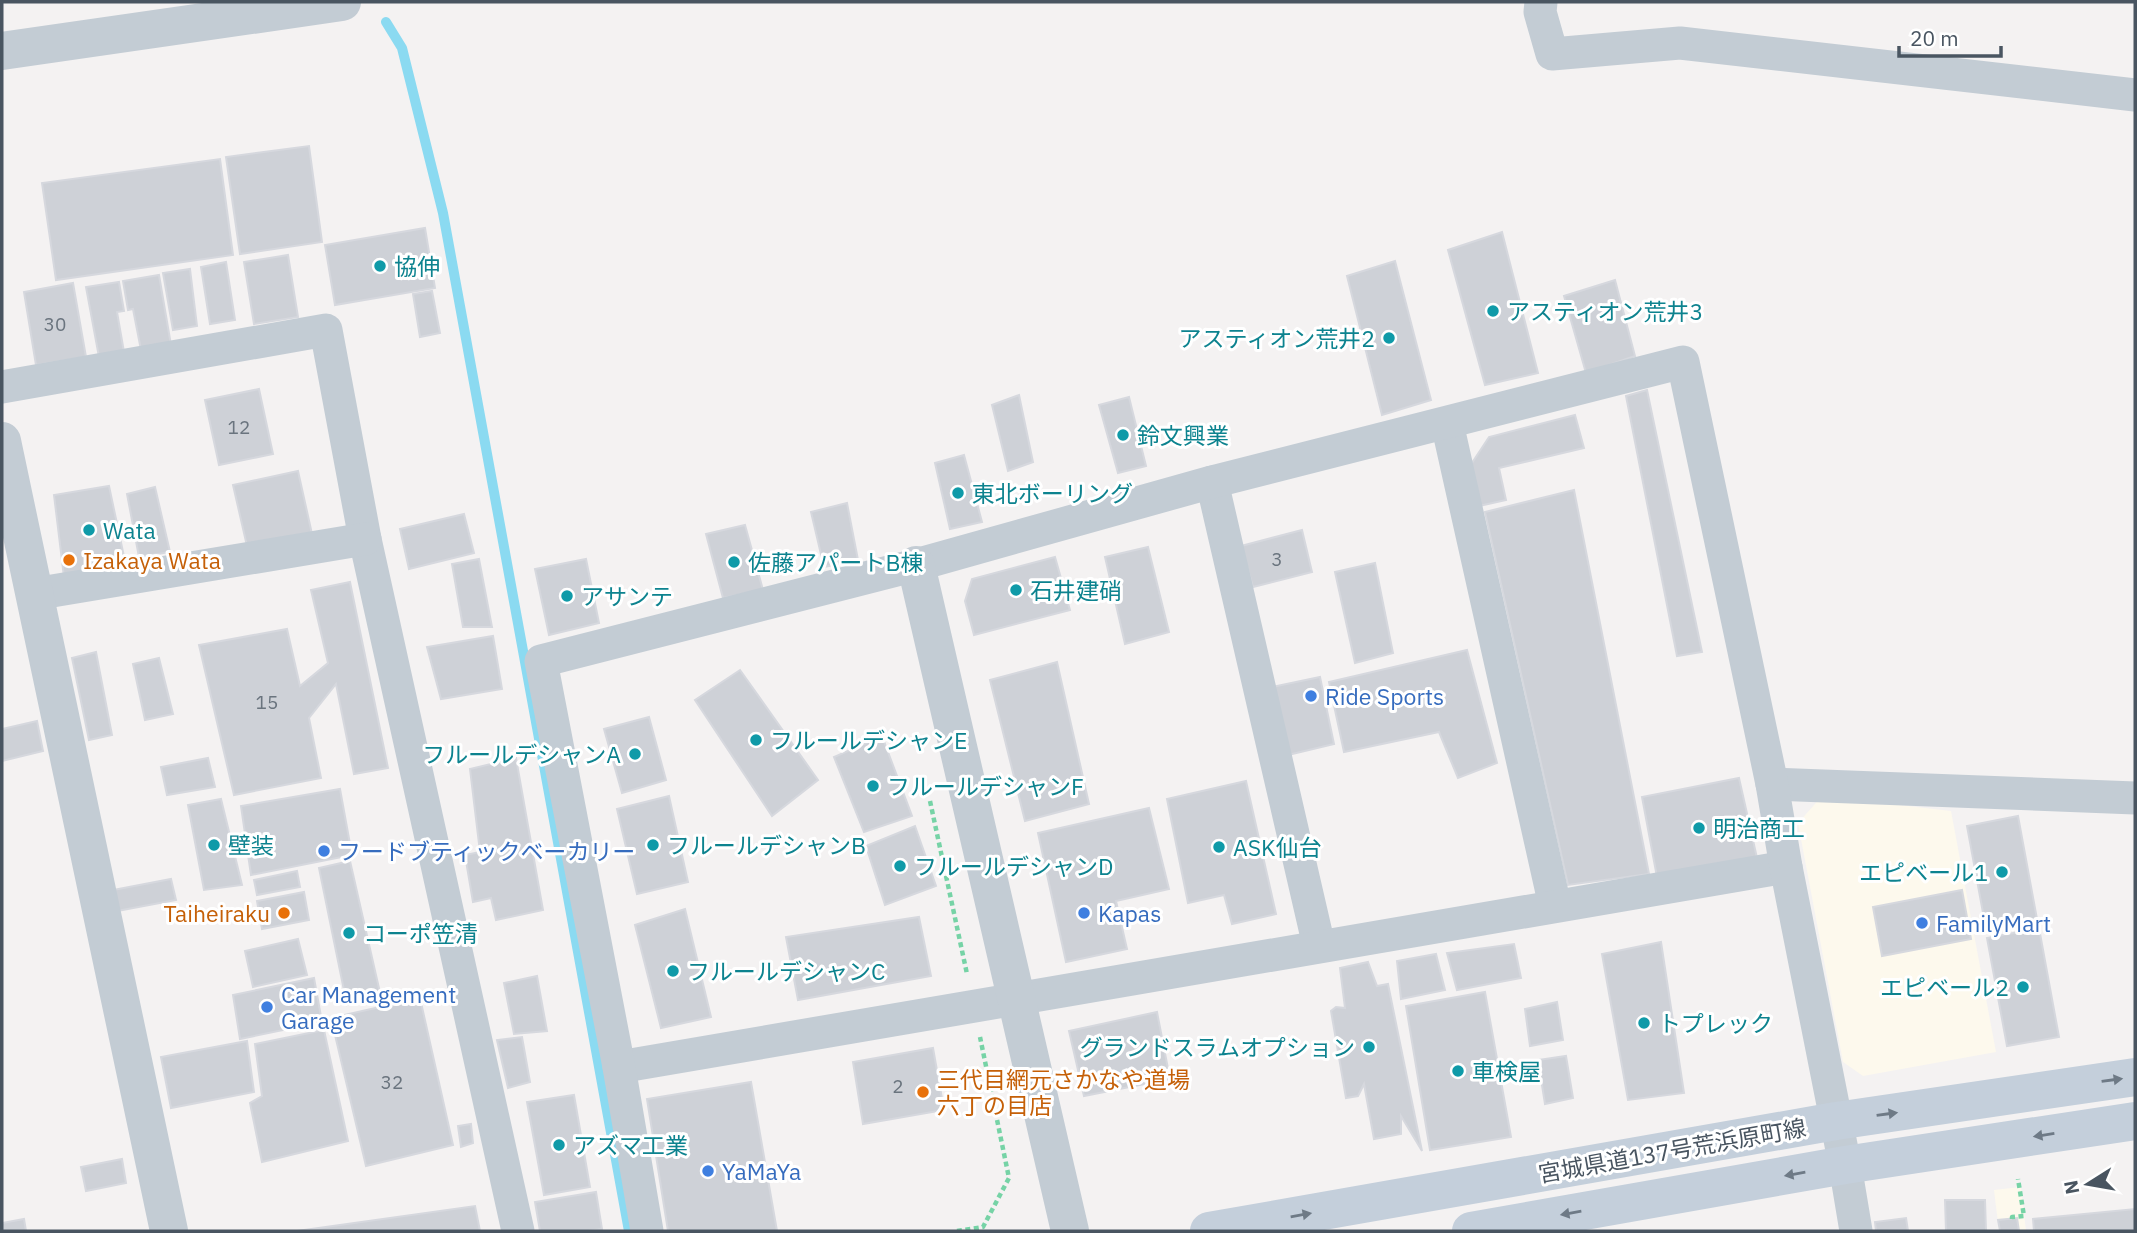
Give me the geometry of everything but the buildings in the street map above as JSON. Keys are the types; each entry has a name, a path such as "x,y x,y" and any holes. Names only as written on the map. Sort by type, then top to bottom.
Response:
{"main road":[{"name":"宮城県道137号荒浜原町線","path":"1209,1231 1836,1121 2135,1077"},
{"name":"宮城県道137号荒浜原町線","path":"1471,1231 1845,1164 2135,1121"}],"street":[{"path":"2,51 342,2"},
{"path":"1541,2 1540,12 1552,54 1679,43 2135,95"},
{"path":"2,387 326,330 365,539 518,1231"},
{"path":"647,1231 619,1067 541,661 916,565 1212,482 1684,362 1772,784 1856,1231"},
{"path":"1447,423 1555,906"},
{"path":"2,441 169,1231"},
{"path":"1212,482 1319,946"},
{"path":"34,594 365,539"},
{"path":"916,565 1070,1231"},
{"path":"1772,784 2135,798"},
{"path":"619,1067 1786,867"}],"path":[{"path":"957,1231 983,1227 1009,1178 977,1024"},
{"path":"2012,1219 2024,1216 2018,1179"}],"shaded area":[{"path":"1822,796 1951,811 1996,1052 1863,1076 1843,1062 1798,823"},
{"path":"2021,1187 2026,1231 1999,1231 1994,1190"}],"waterway":[{"path":"386,22 402,48 443,213 629,1231"}],"place":[{"name":"協伸","path":"380,266"},
{"name":"アスティオン荒井3","path":"1493,311"},
{"name":"アスティオン荒井2","path":"1389,338"},
{"name":"鈴文興業","path":"1123,435"},
{"name":"東北ボーリング","path":"958,493"},
{"name":"Wata","path":"89,530"},
{"name":"Izakaya Wata","path":"69,560"},
{"name":"佐藤アパートB棟","path":"734,562"},
{"name":"石井建硝","path":"1016,590"},
{"name":"アサンテ","path":"567,596"},
{"name":"Ride Sports","path":"1311,696"},
{"name":"フルールデシャンE","path":"756,740"},
{"name":"フルールデシャンA","path":"635,754"},
{"name":"フルールデシャンF","path":"873,786"},
{"name":"明治商工","path":"1699,828"},
{"name":"壁装","path":"214,845"},
{"name":"フルールデシャンB","path":"653,845"},
{"name":"ASK仙台","path":"1219,847"},
{"name":"フードブティックベーカリー","path":"324,851"},
{"name":"フルールデシャンD","path":"900,866"},
{"name":"エピベール1","path":"2002,872"},
{"name":"Taiheiraku","path":"284,913"},
{"name":"Kapas","path":"1084,913"},
{"name":"FamilyMart","path":"1922,923"},
{"name":"コーポ笠清","path":"349,933"},
{"name":"フルールデシャンC","path":"673,971"},
{"name":"エピベール2","path":"2023,987"},
{"name":"Car Management Garage","path":"267,1007"},
{"name":"トプレック","path":"1644,1023"},
{"name":"グランドスラムオプション","path":"1369,1047"},
{"name":"車検屋","path":"1458,1071"},
{"name":"三代目網元さかなや道場 六丁の目店","path":"923,1092"},
{"name":"アズマ工業","path":"559,1145"},
{"name":"YaMaYa","path":"708,1171"}]}
